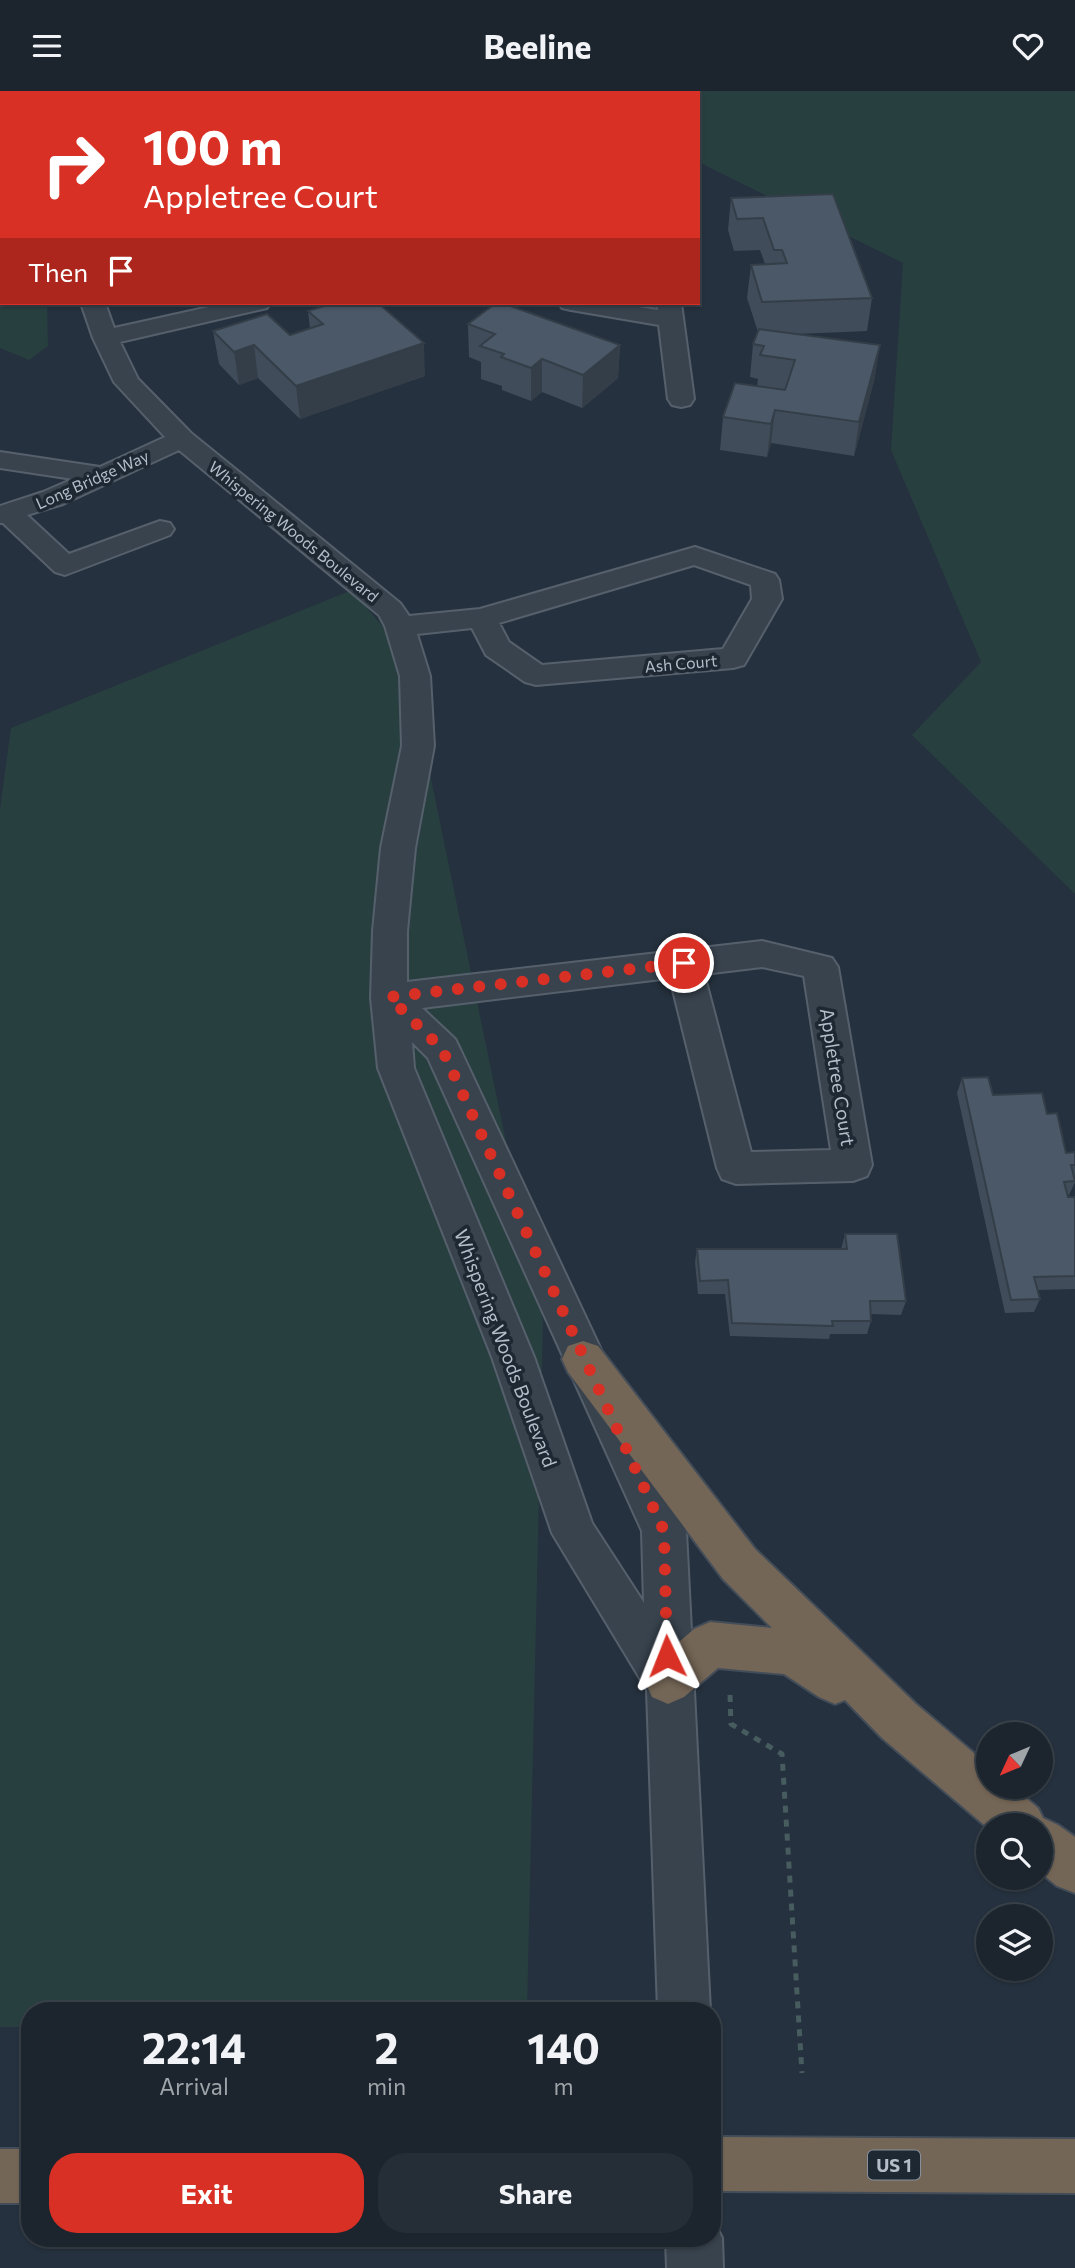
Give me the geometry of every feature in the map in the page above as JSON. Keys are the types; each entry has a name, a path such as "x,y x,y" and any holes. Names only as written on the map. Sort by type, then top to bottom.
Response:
{"highway":[{"path":"583,1359 739,1564 899,1721 1007,1813"},
{"path":"668,1681 710,1645 791,1653 899,1721"},
{"path":"1053,1851 1075,1868"},
{"name":"US 1","path":"721,2164 1075,2166"},
{"path":"0,2176 21,2176"}],"street":[{"name":"Whispering Woods Boulevard","path":"94,305 104,338 128,382 182,439 390,609 400,626 415,676 418,746 398,848 390,932 389,997 396,1067 513,1357 574,1533 668,1681"},
{"path":"104,338 249,305"},
{"path":"596,305 670,311 681,399"},
{"name":"Long Bridge Way","path":"4,514 53,498 182,439"},
{"path":"0,460 102,475"},
{"path":"4,514 65,566 160,529"},
{"name":"Ash Court","path":"400,626 482,618 695,556 765,580 767,599 733,658 536,675 497,648 482,618"},
{"name":"Appletree Court","path":"389,997 762,954 820,967 853,1165 736,1168 684,963"},
{"name":"Whispering Woods Boulevard","path":"389,997 442,1049 664,1531 668,1681 684,2002"},
{"path":"694,2247 695,2268"}],"path":[{"path":"730,1695 731,1724 782,1754 802,2073"}],"green space":[{"path":"700,91 1075,91 1075,894 912,735 981,662 891,450 903,263 700,163"},
{"path":"0,305 47,305 48,346 29,360 0,348"},
{"path":"352,590 405,653 543,1321 527,2002 21,2002 21,2027 0,2027 0,809 11,728"}],"building":[{"path":"833,194 872,298 762,302 751,265 787,263 782,250 774,250 763,218 737,219 731,198"},
{"path":"328,305 380,305 424,343 296,386 254,345 234,352 213,331 267,314 290,335 323,324 308,311"},
{"path":"493,305 508,305 620,345 583,375 542,359 531,368 501,357 504,354 480,346 495,334 468,324"},
{"path":"759,329 880,345 859,422 775,410 771,424 723,417 735,383 785,390 795,360 760,355 764,346 753,344"},
{"path":"988,1077 993,1095 1042,1093 1047,1114 1057,1113 1066,1153 1075,1152 1075,1165 1071,1165 1075,1181 1064,1182 1068,1197 1075,1197 1075,1276 1034,1277 1040,1299 1011,1300 962,1078"},
{"path":"845,1234 897,1234 906,1301 870,1301 871,1321 832,1321 833,1326 732,1323 728,1280 700,1281 697,1249 847,1249"}],"route":[{"path":"667,1656 664,1531 442,1049 389,997 684,963"}]}
